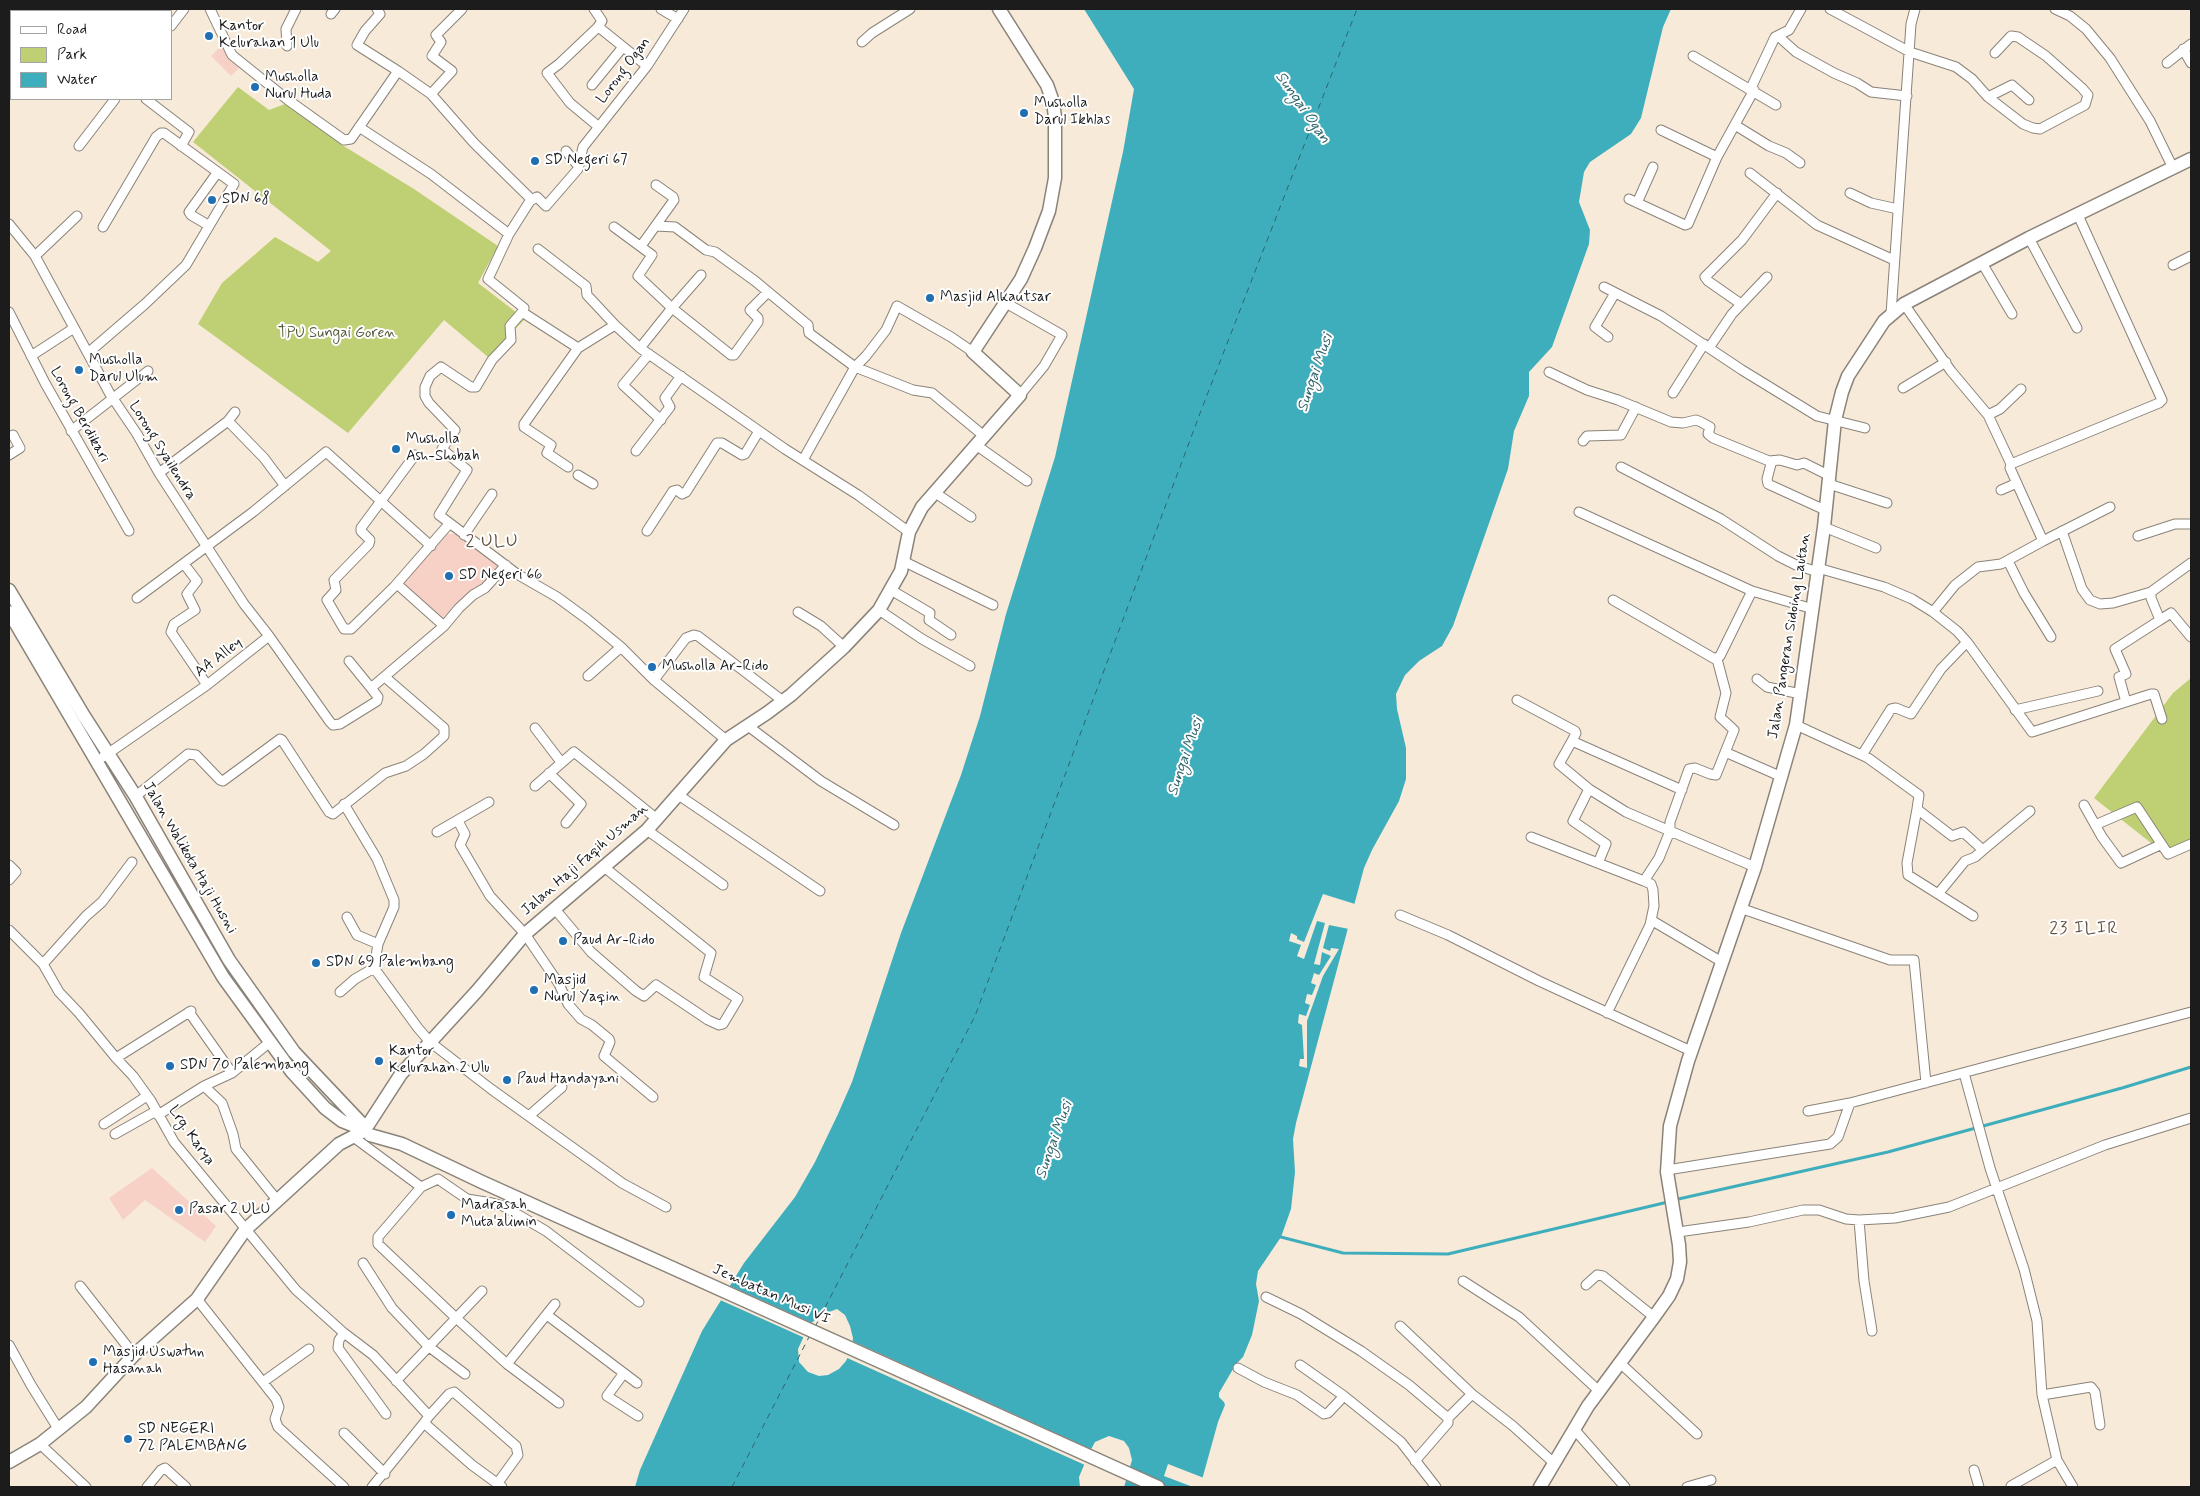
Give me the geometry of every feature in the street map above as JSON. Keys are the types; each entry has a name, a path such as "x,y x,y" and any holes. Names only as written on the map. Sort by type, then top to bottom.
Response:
{"street":[{"path":"172,25 184,9"},
{"path":"210,9 229,50 243,64 341,138 347,140 351,139 398,71"},
{"path":"287,46 286,29 296,9"},
{"path":"377,9 380,14 365,30 357,45 431,94 474,143 529,197 530,201"},
{"path":"431,94 452,71 432,56 441,42 436,35 462,9"},
{"path":"594,9 602,21 597,28 546,74 570,103 599,127"},
{"path":"661,9 678,19"},
{"name":"Lorong Ogan","path":"579,167 583,147 647,66 684,9"},
{"path":"862,42 872,33 910,9"},
{"path":"973,352 1021,279 1049,211 1054,178 1055,117 1053,102 1047,86 999,9"},
{"path":"1652,167 1633,201 1687,224 1775,37 1790,30 1801,9"},
{"path":"1830,9 1910,52 1956,67 2023,124 2040,128 2085,105 2088,100 2088,95 2075,82 2046,56 2018,37 2012,36 1995,53"},
{"path":"1891,314 1910,52 1915,9"},
{"path":"2056,9 2070,16 2086,29 2110,58 2150,120 2173,168"},
{"path":"597,28 601,29 647,66"},
{"path":"1778,36 1796,52 1871,92 1907,96"},
{"path":"592,85 623,47"},
{"path":"2166,63 2187,47 2191,63"},
{"path":"1693,56 1752,89 1776,105"},
{"path":"1988,96 2012,85 2029,100"},
{"path":"79,146 114,100"},
{"path":"147,100 189,132 181,146"},
{"path":"1735,125 1769,146 1786,153 1800,163"},
{"path":"359,128 431,174 509,234"},
{"path":"1661,130 1717,157"},
{"path":"88,353 145,304 186,265 234,186 232,182 164,133 158,134 103,227"},
{"path":"566,151 579,167 546,206 537,197 530,201 509,234 488,279 522,307 522,312 510,326 512,340 492,360 476,387 471,388 442,368 427,381 425,396 455,431 442,449 467,470 439,514 449,524 506,565 557,597 621,647 654,680 726,740"},
{"name":"Jalan Pangeran Sidoing Lautan","path":"1677,1226 1667,1171 1670,1126 1691,1051 1755,867 1796,725 1824,527 1835,420 1844,384 1856,362 1891,314 1904,304 2029,238 2191,159"},
{"path":"208,226 191,216 190,212 217,173"},
{"path":"1750,173 1817,225 1894,260"},
{"path":"641,246 674,200 673,197 656,185"},
{"path":"1850,193 1871,203 1898,209"},
{"path":"1741,304 1706,279 1782,197"},
{"path":"2011,464 2159,403 2162,400 2078,215"},
{"path":"35,256 77,216"},
{"name":"Lorong Syailendra","path":"9,224 35,256 113,399 137,434 159,473 244,604 269,636"},
{"path":"656,226 675,227 706,250 715,252 808,325 809,333 855,367 913,390 932,393 980,440 1027,481"},
{"path":"614,227 652,256 638,274 638,277 670,310 728,354 733,355 758,321 750,310 768,292"},
{"path":"2029,238 2076,328"},
{"path":"538,249 586,286 587,295 640,348 759,431 858,495 910,532"},
{"path":"2173,265 2191,256"},
{"path":"1982,263 2012,314"},
{"path":"640,348 701,275"},
{"path":"1673,393 1707,346 1741,304 1767,277"},
{"path":"1604,287 1661,316 1812,413 1822,418 1865,428"},
{"path":"1608,337 1595,328 1615,293"},
{"path":"803,460 855,367 886,330 898,306 973,352 1020,395 1044,366 1062,335 1006,303"},
{"path":"1904,304 1972,398 1988,415 2011,464 2042,540"},
{"name":"Lorong Berdikari","path":"9,312 72,431 129,531"},
{"path":"522,312 578,348"},
{"path":"568,467 547,453 550,444 524,427 524,424 578,348 615,325"},
{"path":"31,356 74,328"},
{"path":"649,354 623,386 661,420"},
{"path":"1903,388 1946,362"},
{"path":"72,431 148,371"},
{"path":"1549,372 1587,390 1677,424 1696,420 1710,427 1708,434 1713,438 1769,462 1780,460 1797,465 1804,463 1829,480 1887,503"},
{"path":"636,451 661,420 670,405 665,398 681,376"},
{"path":"1988,415 2000,409 2021,389"},
{"name":"Jalan Haji Faqih Usman","path":"9,1462 40,1444 86,1407 134,1355 197,1299 245,1230 300,1178 345,1140 363,1131 401,1074 525,934 647,830 726,740 787,698 844,647 879,610 891,590 901,571 910,532 922,508 1020,395"},
{"path":"1583,441 1587,436 1621,436 1636,407"},
{"path":"159,473 228,421 235,412"},
{"path":"228,421 264,458 284,486"},
{"path":"647,531 675,490 682,494 686,492 715,444 722,443 740,455 744,455 759,431"},
{"path":"9,455 20,448 14,435"},
{"path":"138,598 327,452 431,546"},
{"path":"415,455 382,502 360,529 370,542 334,580 336,590 327,602 344,629 349,630 397,584 449,524"},
{"path":"1769,462 1771,464 1767,479 1768,484 1825,510"},
{"path":"1621,467 1721,518 1778,556 1796,565 1884,587 1912,599 1933,612 1957,631 1967,642 2031,732 2035,733 2153,694 2162,719"},
{"path":"578,475 593,484"},
{"path":"2001,490 2017,482"},
{"path":"934,492 971,517"},
{"path":"464,535 492,494"},
{"path":"1933,612 1959,581 1980,567 1992,566 2008,561 2042,540 2110,507"},
{"path":"1579,512 1752,591 1812,609"},
{"path":"2138,536 2175,524 2191,524"},
{"path":"1824,527 1876,548"},
{"path":"2062,531 2085,593 2095,603 2106,604 2151,592 2191,563"},
{"path":"903,561 993,605"},
{"path":"2008,561 2024,593 2051,637"},
{"path":"184,564 197,581 187,594 195,610 174,624 171,632 207,685"},
{"path":"372,688 386,678 444,626 459,608 473,595 485,588 506,565"},
{"path":"397,584 444,626"},
{"name":"Jalan Walikota Haji Husni","path":"9,590 223,977 292,1072 326,1108 342,1121 363,1131"},
{"path":"891,590 930,613 929,620 950,634"},
{"path":"1717,659 1752,591"},
{"path":"2151,592 2151,598 2160,620"},
{"path":"1613,600 1709,657 1717,659"},
{"path":"879,610 922,639 970,666"},
{"name":"Jalan Walikota Haji Husni","path":"9,612 74,726 136,796 229,960 264,1012 294,1052 363,1131"},
{"path":"798,612 821,626 844,647"},
{"path":"2126,702 2119,677 2126,674 2115,649 2171,613 2191,637"},
{"path":"654,680 686,638 694,634 787,698"},
{"path":"269,636 333,725 340,724 377,701 378,698 349,661"},
{"name":"AA Alley","path":"103,757 207,685 269,636"},
{"path":"1862,755 1892,709 1896,708 1909,715 1941,669 1967,642"},
{"path":"588,676 621,647"},
{"path":"1644,881 1659,858 1670,831 1670,822 1691,768 1716,774 1734,730 1720,717 1726,693 1717,659"},
{"path":"136,796 188,754 196,755 223,781 280,739 330,814 333,814 385,774 406,766 444,736 444,728 386,678"},
{"path":"1757,679 1767,687 1802,689"},
{"path":"2013,708 2098,691"},
{"path":"1517,700 1575,731 1576,734 1558,764 1589,789 1626,812 1755,867"},
{"path":"1796,725 1862,755 1919,795 1907,873 1909,877 1973,916"},
{"path":"748,726 821,781 894,825"},
{"path":"534,728 561,762"},
{"path":"1572,741 1682,790"},
{"path":"535,786 571,753 575,752 660,816"},
{"path":"1725,752 1782,777"},
{"path":"549,773 581,804 566,823"},
{"path":"1589,789 1573,819 1575,823 1606,844 1598,863"},
{"path":"677,794 820,891"},
{"path":"437,832 489,802"},
{"path":"344,804 376,859 394,900 394,907 378,944 374,968 418,1028 430,1042 491,1089 622,1183 666,1207"},
{"path":"2084,805 2095,825 2122,863 2160,845"},
{"path":"2095,825 2138,807 2160,845 2170,854 2191,844"},
{"path":"1917,809 1952,836 1963,832 1983,850"},
{"path":"1938,894 1965,861 1976,856 2030,811"},
{"path":"458,821 464,834 460,845 490,896 525,934 559,984 574,1012 581,1020 592,1025 609,1039 610,1042 604,1056 653,1097"},
{"path":"647,830 723,885"},
{"path":"1531,837 1651,884 1654,906 1651,920 1607,1013"},
{"path":"43,964 86,916 102,902 132,862"},
{"path":"9,865 16,872 9,880"},
{"path":"554,908 591,952 636,991 644,996 656,985 708,1020 718,1025 723,1024 738,999 704,977 710,953 604,867"},
{"path":"1740,908 1890,960 1914,960 1926,1083"},
{"path":"1400,915 1488,954 1607,1013 1691,1051"},
{"path":"346,917 357,935 378,944"},
{"path":"1651,920 1722,962"},
{"name":"Lrg. Karya","path":"9,930 43,964 59,992 80,1013 133,1076 174,1142 296,1290 344,1333 374,1355 427,1419 472,1465 499,1485"},
{"path":"340,992 355,979 374,968"},
{"path":"116,1058 190,1012 232,1073"},
{"path":"1808,1111 1850,1103 2191,1012"},
{"path":"115,1134 232,1073 270,1042"},
{"path":"1964,1073 1997,1188 2024,1269 2037,1321 2042,1395 2057,1460 2073,1487"},
{"path":"204,1086 222,1104 233,1134 236,1149 277,1200"},
{"path":"530,1116 562,1086"},
{"path":"104,1124 147,1096"},
{"path":"1667,1171 1830,1144 1838,1137 1850,1103"},
{"path":"1540,1487 1599,1390 1669,1296 1677,1279 1680,1262 1677,1226 1749,1222 1803,1210 1819,1210 1846,1219 1895,1218 1949,1207 2105,1145 2191,1118"},
{"path":"363,1131 420,1187"},
{"name":"Jembatan Musi VI","path":"363,1131 402,1144 1158,1487"},
{"path":"558,1403 507,1364 455,1317 377,1242 378,1237 420,1187 438,1179 467,1199 492,1202 504,1206 546,1231 639,1302"},
{"path":"1860,1220 1864,1281 1872,1331"},
{"path":"363,1263 392,1308 428,1346 464,1374"},
{"path":"1586,1285 1597,1275 1603,1276 1654,1317"},
{"path":"1463,1281 1519,1317 1599,1390"},
{"path":"80,1286 134,1355"},
{"path":"396,1380 455,1317 482,1292"},
{"path":"1266,1297 1302,1314 1361,1351 1409,1385 1448,1418"},
{"path":"197,1299 278,1402 275,1419 278,1427 344,1487"},
{"path":"507,1364 556,1304"},
{"path":"547,1315 637,1383"},
{"path":"1400,1326 1472,1394 1514,1426 1555,1464"},
{"path":"344,1333 338,1340 338,1348 386,1414"},
{"path":"9,1345 30,1385 59,1430"},
{"path":"263,1382 309,1349"},
{"path":"1619,1362 1697,1434"},
{"path":"1300,1365 1344,1396 1401,1442 1436,1487"},
{"path":"1238,1368 1264,1382 1297,1395 1324,1414 1328,1413 1344,1396"},
{"path":"624,1373 607,1396 638,1416"},
{"path":"2042,1395 2092,1388 2095,1392 2100,1426"},
{"path":"372,1487 385,1474 427,1419 449,1394 454,1392 512,1442 518,1450 518,1455 499,1485"},
{"path":"1415,1461 1448,1423 1448,1418 1472,1394"},
{"path":"1574,1429 1626,1487"},
{"path":"344,1433 385,1474"},
{"path":"40,1444 86,1487"},
{"path":"2011,1486 2057,1460"},
{"path":"147,1487 161,1470 165,1468 186,1487"},
{"path":"1974,1470 1979,1487"},
{"path":"1687,1487 1711,1480"}],"shaded area":[{"path":"222,45 242,65 231,76 211,56"},
{"name":"SD Negeri 66","path":"443,534 460,534 499,567 440,626 399,586"},
{"name":"Pasar 2 ULU","path":"152,1168 216,1226 205,1242 145,1200 123,1220 109,1198"}],"green space":[{"name":"TPU Sungai Goren","path":"238,87 269,110 285,104 342,145 414,189 498,246 478,283 525,319 488,357 444,320 348,433 198,324 222,283 275,237 318,262 331,251 193,142"},
{"path":"2191,678 2191,839 2165,854 2094,798 2173,693"}],"water":[{"path":"1084,9 1671,9 1663,27 1641,118 1631,134 1590,162 1584,172 1579,202 1590,230 1589,244 1552,347 1529,372 1529,396 1514,431 1508,469 1453,626 1442,646 1419,661 1405,675 1396,694 1397,709 1406,748 1406,779 1399,801 1364,868 1296,1123 1293,1139 1295,1172 1291,1209 1281,1237 1258,1271 1256,1284 1259,1301 1252,1335 1243,1357 1236,1364 1219,1393 1219,1397 1225,1405 1218,1422 1200,1487 1124,1487 1132,1460 1129,1448 1124,1441 1109,1436 1095,1442 1079,1477 1080,1487 635,1487 640,1470 702,1331 744,1263 795,1197 815,1162 852,1082 901,933 961,775 980,716 1006,614 1055,457 1123,152 1134,89","holes":["837,1309 845,1315 853,1338 852,1347 846,1361 839,1369 828,1375 819,1376 808,1372 799,1362 798,1349 809,1325 821,1315"]}],"pier":[{"path":"1323,894 1355,904 1349,929 1329,925 1323,948 1330,951 1331,948 1339,949 1323,976 1307,1021 1307,1068 1299,1066 1300,1059 1304,1059 1302,1025 1298,1023 1299,1014 1306,1016 1310,1005 1305,1003 1307,994 1312,995 1316,985 1311,983 1314,973 1319,975 1331,956 1322,952 1320,965 1314,964 1325,923 1317,921 1304,959 1297,956 1301,945 1289,941 1291,933 1297,936 1297,939 1304,942"},
{"path":"728,1285 814,1324 805,1338 718,1299"},
{"path":"850,1340 1093,1450 1085,1465 845,1357"},
{"path":"1168,1464 1204,1478 1200,1487 1193,1487 1164,1476"}],"waterway":[{"path":"1674,1200 1888,1152 2122,1088 2191,1067"},
{"path":"1277,1236 1343,1253 1448,1254 1668,1202"}],"ferry route":[{"path":"815,1327 975,1016 1202,408 1357,9"},
{"path":"732,1487 809,1337"}],"place":[{"name":"Kantor Kelurahan 1 Ulu","path":"209,36"},
{"name":"Musholla Nurul Huda","path":"255,87"},
{"name":"Musholla Darul Ikhlas","path":"1024,113"},
{"name":"SD Negeri 67","path":"535,161"},
{"name":"SDN 68","path":"212,200"},
{"name":"Masjid Alkautsar","path":"930,298"},
{"name":"Musholla Darul Ulum","path":"79,370"},
{"name":"Musholla Ash-Shobah","path":"396,449"},
{"name":"SD Negeri 66","path":"449,576"},
{"name":"Musholla Ar-Rido","path":"652,667"},
{"name":"Paud Ar-Rido","path":"563,941"},
{"name":"SDN 69 Palembang","path":"316,963"},
{"name":"Masjid Nurul Yaqin","path":"534,990"},
{"name":"Kantor Kelurahan 2 Ulu","path":"379,1061"},
{"name":"SDN 70 Palembang","path":"170,1066"},
{"name":"Paud Handayani","path":"507,1080"},
{"name":"Pasar 2 ULU","path":"179,1210"},
{"name":"Madrasah Muta'alimin","path":"451,1215"},
{"name":"Masjid Uswatun Hasanah","path":"93,1362"},
{"name":"SD NEGERI 72 PALEMBANG","path":"128,1439"}],"district":[{"name":"2 ULU","path":"492,542"},
{"name":"23 ILIR","path":"2084,929"}],"water label":[{"name":"Sungai Ogan","path":"1302,108"},
{"name":"Sungai Musi","path":"1316,373"},
{"name":"Sungai Musi","path":"1186,757"},
{"name":"Sungai Musi","path":"1055,1140"}]}
